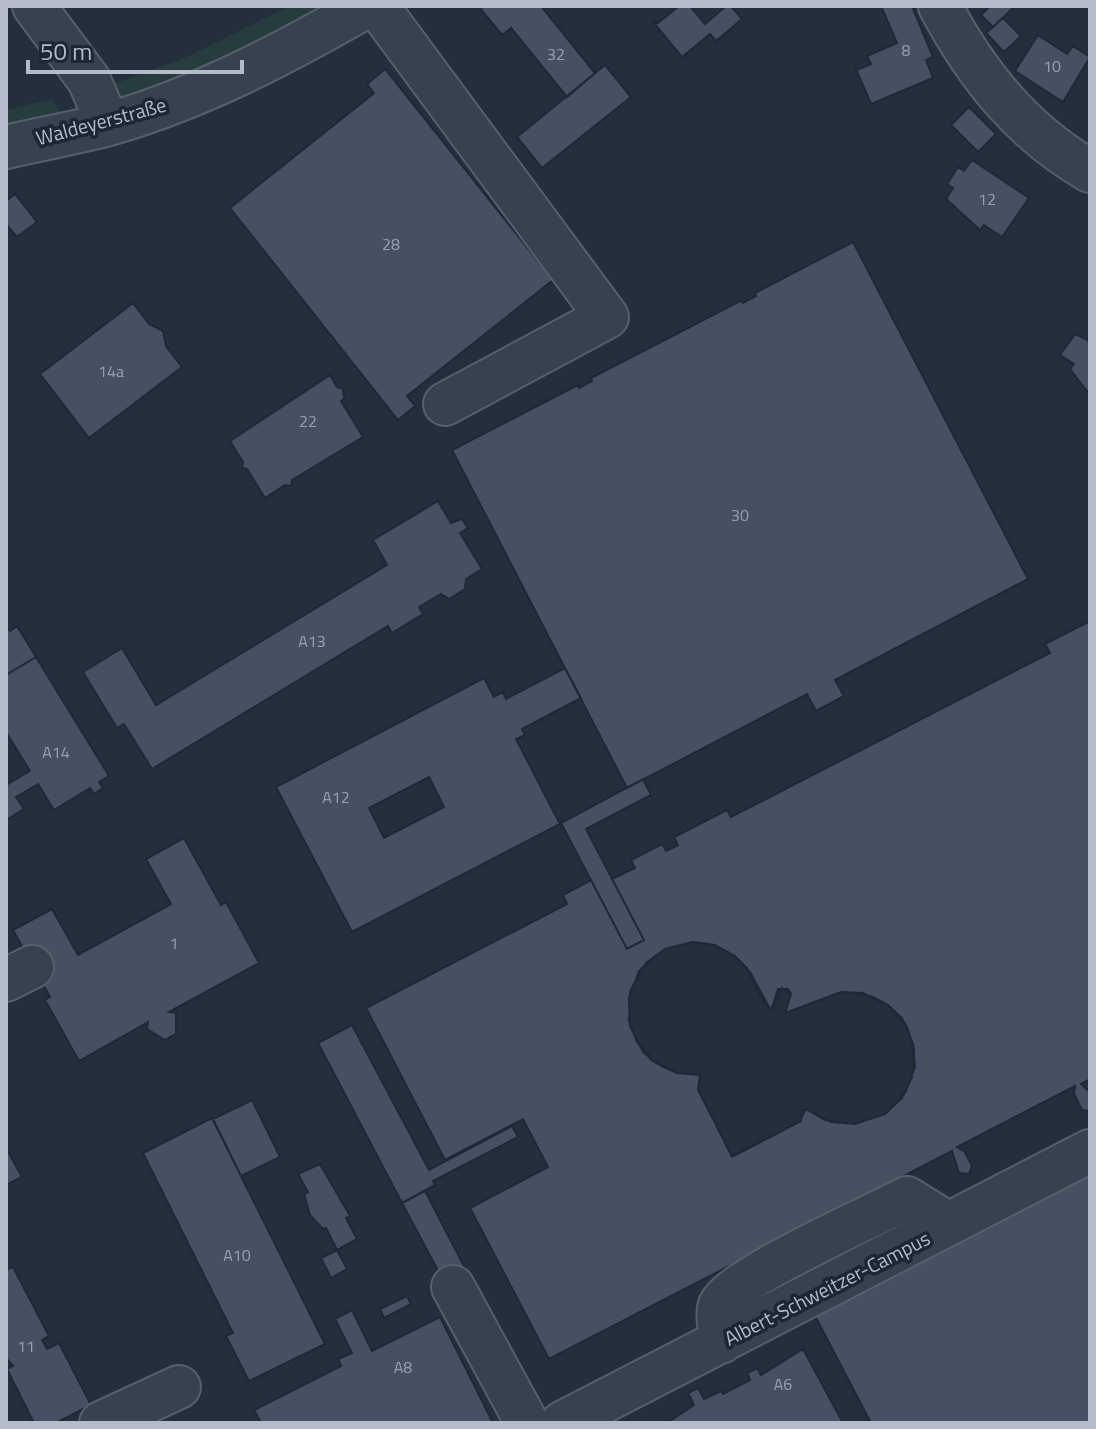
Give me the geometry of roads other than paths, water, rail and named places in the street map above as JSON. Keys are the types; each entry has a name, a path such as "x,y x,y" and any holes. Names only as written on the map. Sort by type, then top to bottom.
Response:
{"street":[{"path":"34,6 89,80 108,124"},
{"name":"Waldeyerstraße","path":"6,147 108,124 221,82 367,6"},
{"path":"377,6 607,317 445,404"},
{"path":"940,6 958,40 994,91 1035,133 1090,171"},
{"name":"Albert-Schweitzer-Campus","path":"562,1423 1090,1151"},
{"path":"453,1287 527,1423"},
{"path":"101,1423 179,1387"}]}
